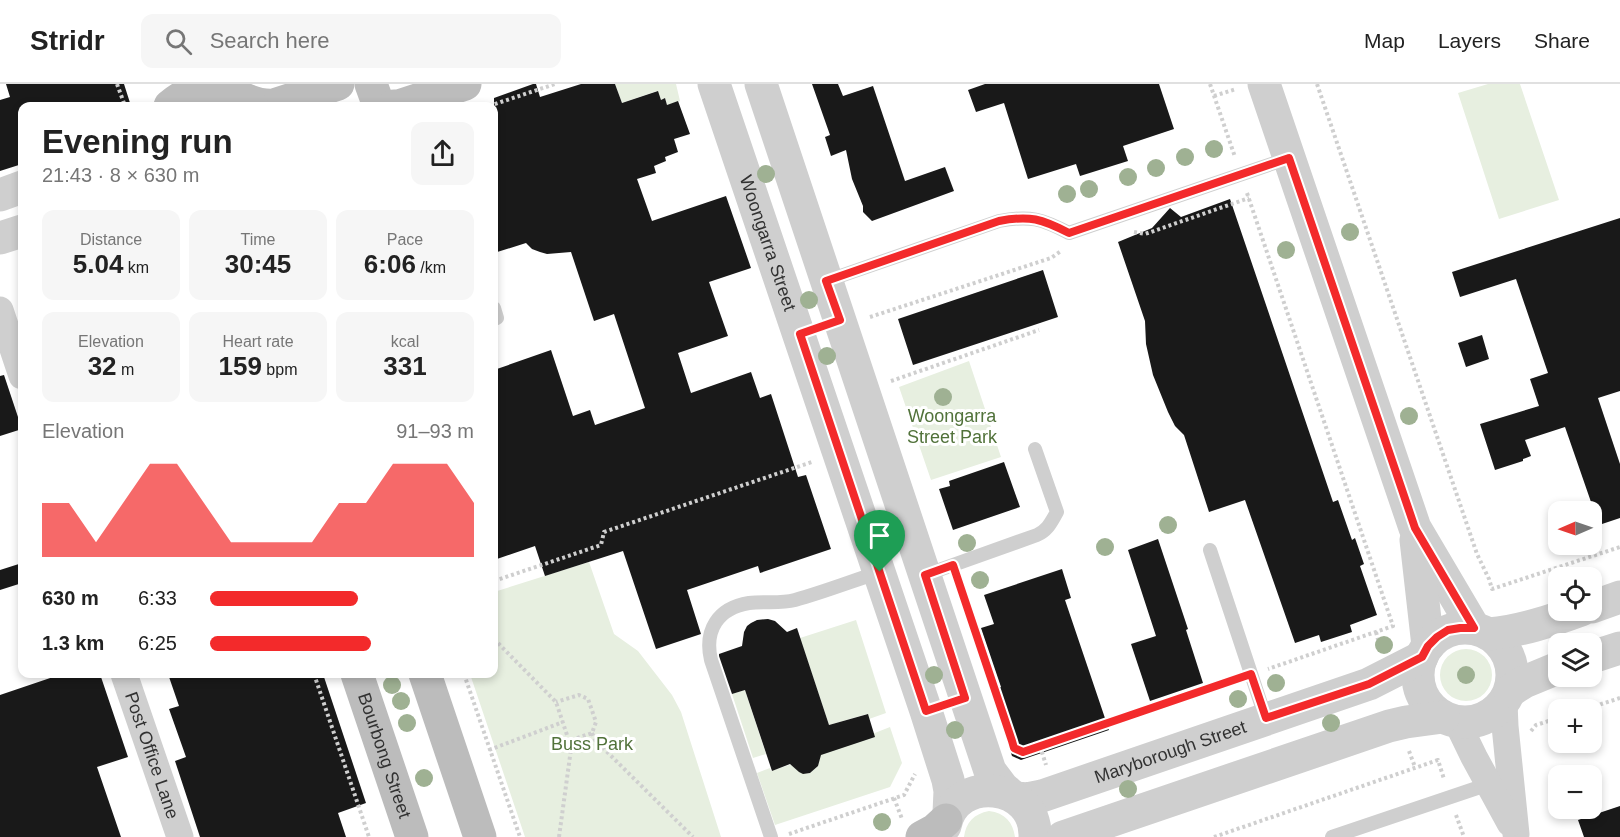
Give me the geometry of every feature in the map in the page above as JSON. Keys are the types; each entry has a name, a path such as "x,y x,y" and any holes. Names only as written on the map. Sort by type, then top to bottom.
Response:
{"main road":[{"path":"155,84 159,102"},
{"path":"283,102 338,84"},
{"path":"371,84 378,102"},
{"path":"417,102 465,84"},
{"path":"175,102 185,95 201,89 217,89 239,95"},
{"name":"Bourbong Street","path":"358,678 412,837"},
{"path":"426,678 480,837"}],"street":[{"name":"Woongarra Street","path":"714,84 800,334 948,780 950,791 933,827"},
{"path":"761,84 840,276 840,320 990,771 1002,787 1026,807 1033,819 1035,837"},
{"path":"1254,85 1289,158 1415,528 1481,631 1499,642 1507,652 1512,665 1513,678 1507,697 1504,726 1517,836"},
{"path":"0,195 18,188"},
{"path":"0,238 18,232"},
{"path":"0,310 18,364"},
{"path":"800,334 840,320"},
{"path":"1415,528 1425,651"},
{"path":"1602,603 1620,597"},
{"path":"1517,836 1450,719 1432,708 1424,698 1419,684 1418,670 1425,651 1437,637 1448,630 1460,628 1509,632 1550,621"},
{"path":"1602,654 1620,648"},
{"name":"Maryborough Street","path":"933,827 958,802 970,794 983,790 997,790 1014,797 1027,799 1042,796 1369,684 1425,651"},
{"path":"1063,837 1122,822 1389,726 1406,722 1450,719 1470,722 1483,719 1494,712 1524,682 1548,673"},
{"name":"Post Office Lane","path":"125,678 180,837"},
{"path":"926,711 965,698"}],"lane":[{"path":"840,276 1006,220 1039,219 1069,233 1289,158"},
{"path":"925,575 1038,535 1050,525 1057,512 1035,449"},
{"path":"1210,550 1266,718"},
{"path":"771,837 711,660 709,646 715,623 720,616 740,605 759,602 789,602 880,572"},
{"path":"1332,837 1489,784"}],"path":[{"path":"117,84 124,102"},
{"path":"498,103 555,84"},
{"path":"1012,741 1014,748 1023,752 1393,626 1210,84"},
{"path":"1317,84 1477,554 1492,589 1620,547"},
{"path":"1214,96 1254,85"},
{"path":"1127,231 1145,234 1249,198"},
{"path":"840,276 870,317 1051,258 1068,248"},
{"path":"887,370 891,381 1039,330"},
{"path":"498,580 601,545 604,532 812,462 815,473"},
{"path":"498,643 556,702 572,749 559,837"},
{"path":"315,678 369,837"},
{"path":"465,678 520,837"},
{"path":"556,702 579,695 588,699 596,722 592,733 595,740 693,837"},
{"path":"1602,704 1620,698"},
{"path":"1528,734 1536,725 1548,721"},
{"path":"489,750 562,722"},
{"path":"569,741 592,733"},
{"path":"1040,746 1050,774"},
{"path":"1409,750 1415,767"},
{"path":"1214,837 1438,760 1464,837"},
{"path":"779,837 904,795 915,772"},
{"path":"894,798 933,827"}],"green space":[{"path":"615,84 676,84 680,101 667,105 665,98 661,100 657,91 622,103"},
{"path":"1488,84 1520,84 1559,200 1499,219 1458,93"},
{"name":"Woongarra Street Park","path":"969,361 1001,457 931,480 899,387"},
{"name":"Buss Park","path":"589,562 614,634 638,651 672,695 681,712 721,837 525,837 471,678 498,678 498,591"},
{"path":"856,620 886,713 869,719 867,714 829,725 800,638"},
{"path":"1461,649 1471,649 1480,653 1488,661 1492,675 1488,689 1480,697 1471,701 1461,701 1452,697 1444,689 1440,680 1440,670 1444,661 1452,653"},
{"path":"745,690 766,754 753,758 732,694"},
{"path":"890,727 902,763 890,787 775,825 757,773 792,764 800,772 810,773 818,766 819,755"},
{"path":"989,811 1007,819 1015,837 964,837 972,820 979,814"}],"building":[{"path":"6,84 124,84 130,102 18,102 18,165 0,171 0,100 10,97"},
{"path":"533,84 536,84 540,97 581,84 615,84 622,103 658,91 661,100 665,98 667,105 678,101 690,134 674,139 678,152 665,157 666,161 654,166 656,173 637,179 652,221 726,196 751,268 709,282 728,336 678,353 691,393 751,372 760,398 771,394 798,477 806,475 831,549 760,573 758,566 687,590 701,634 656,649 623,551 545,576 535,546 498,559 498,369 551,350 573,416 590,410 595,425 645,408 614,314 594,321 571,252 547,254 532,249 526,243 498,252 498,102 494,102 494,98"},
{"path":"812,84 838,84 843,96 873,86 905,181 945,167 954,191 872,221 863,212 863,206 852,179 846,150 831,156 825,137 830,135"},
{"path":"985,84 1159,84 1174,129 1123,146 1128,161 1080,176 1076,164 1028,179 1004,103 976,112 968,90"},
{"path":"1230,199 1333,502 1338,500 1352,540 1355,538 1364,564 1360,566 1377,615 1350,625 1352,632 1321,642 1319,635 1295,643 1245,500 1209,512 1184,435 1175,426 1153,375 1146,344 1145,321 1118,242 1152,228 1170,208 1181,217"},
{"path":"1620,218 1620,391 1598,398 1620,464 1620,518 1602,524 1602,501 1591,501 1565,427 1525,440 1531,456 1495,470 1480,424 1539,406 1530,379 1548,373 1516,279 1460,297 1452,272"},
{"path":"1043,270 1058,317 913,365 898,319"},
{"path":"1482,335 1489,359 1466,367 1458,343"},
{"path":"4,375 18,417 18,430 0,436 0,376"},
{"path":"1004,462 1020,507 953,530 939,489 950,486 949,481"},
{"path":"1158,539 1203,683 1150,701 1131,644 1156,636 1128,550"},
{"path":"18,564 18,584 0,590 0,570"},
{"path":"1062,569 1071,598 1065,600 1109,730 1021,760 1012,756 990,691 1001,687 981,628 994,624 984,595"},
{"path":"757,620 775,621 787,632 797,628 829,725 868,714 875,737 821,755 818,766 810,773 803,774 790,764 772,771 745,690 732,694 719,656 719,654 742,646 747,626"},
{"path":"50,678 101,678 128,757 97,767 121,837 0,837 0,695"},
{"path":"169,678 324,678 366,803 338,813 346,837 200,837 175,761 186,757 169,709 179,706"},
{"path":"1620,806 1620,837 1584,837 1578,820 1602,819 1602,812"}],"route":[{"path":"1289,158 1415,528 1474,628 1448,630 1428,646 1422,657 1369,684 1266,718 1251,674 1023,752 1014,748 953,565 925,575 965,698 926,711 880,572 800,334 840,320 826,281 999,221 1039,219 1069,233 1289,158"}]}
